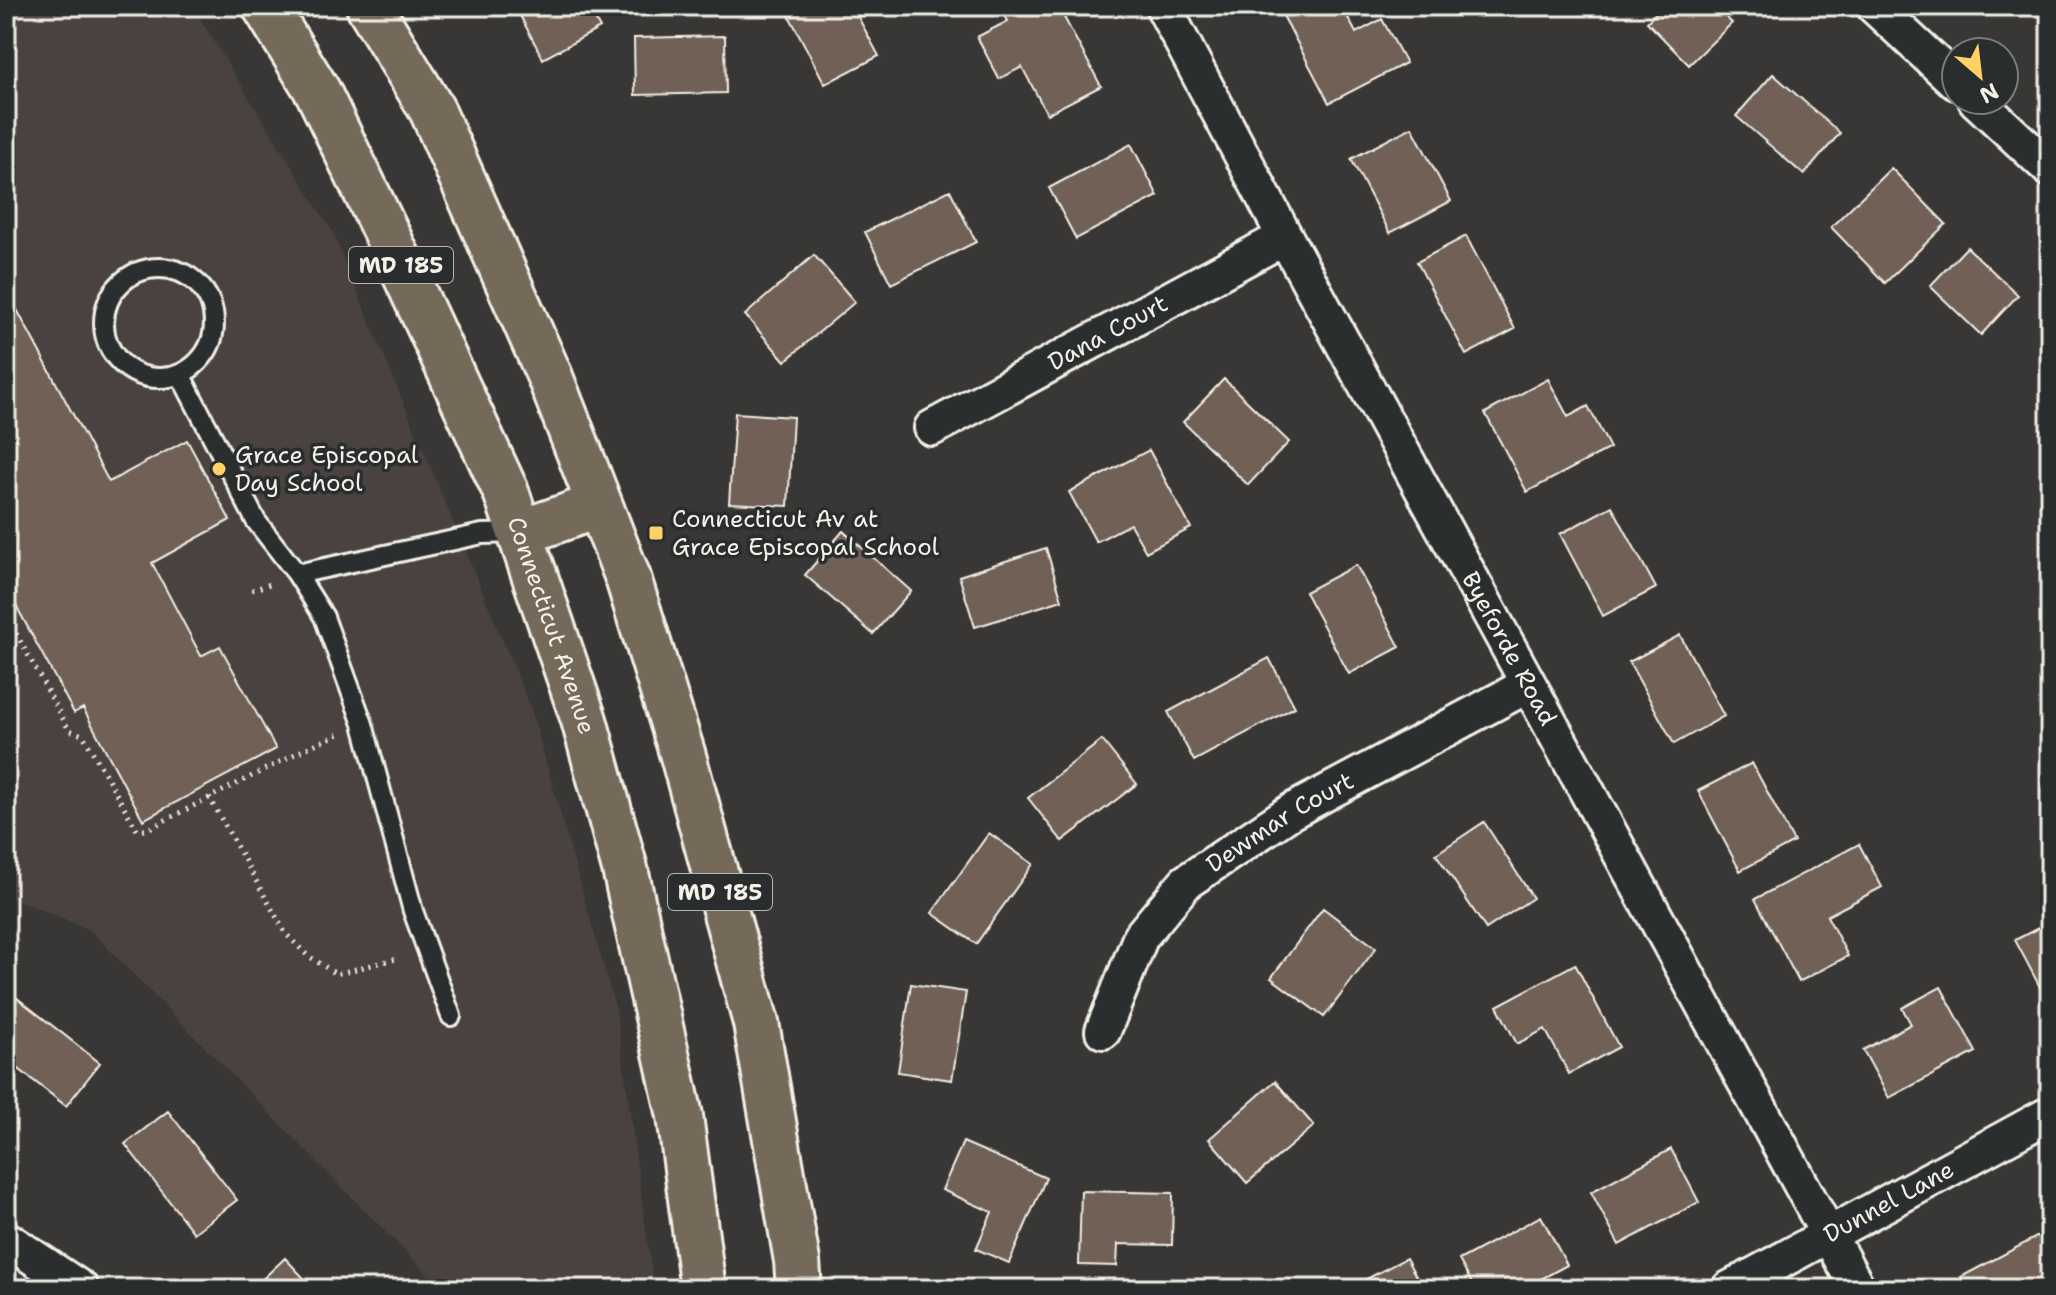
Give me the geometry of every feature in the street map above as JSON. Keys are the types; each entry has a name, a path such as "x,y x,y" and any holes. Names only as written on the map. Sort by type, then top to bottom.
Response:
{"main road":[{"name":"Connecticut Avenue","path":"265,6 318,92 506,492 584,720 625,869 680,1116 703,1289"},
{"name":"MD 185","path":"369,6 432,110 550,377 628,578 683,756 756,1023 797,1261 799,1289"},
{"path":"520,533 599,505"}],"street":[{"name":"Byeforde Road","path":"1163,6 1285,237 1858,1289"},
{"path":"1874,6 1940,67"},
{"path":"1993,116 2050,169"},
{"name":"Dana Court","path":"932,428 1285,237"},
{"name":"Dewmar Court","path":"1103,1031 1141,936 1186,882 1292,811 1528,685"},
{"name":"Dunnel Lane","path":"1729,1289 2050,1114"},
{"path":"6,1239 81,1289"}],"lane":[{"path":"165,268 183,273 198,284 209,298 214,315 213,334 207,350 196,364 180,374 164,378 132,372 119,362 104,333 108,300 130,276 147,269 165,268"},
{"path":"180,374 256,521 297,574 324,617 363,724 413,911 451,1016"},
{"path":"297,574 482,534 520,533"}],"path":[{"path":"6,615 69,730 83,735 137,830 146,830 335,736"},
{"path":"209,797 286,934 307,955 336,974 427,952"}],"shaded area":[{"name":"Grace Episcopal Day School","path":"6,6 192,6 332,231 530,706 616,1010 654,1289 498,1289 434,1281 89,929 6,896"}],"building":[{"path":"515,6 588,6 600,28 543,59"},
{"path":"793,6 870,6 872,10 858,17 879,56 825,84 786,10"},
{"path":"1000,6 1058,6 1101,86 1047,114 1022,67 999,79 977,37 1008,21"},
{"path":"1278,6 1342,6 1356,33 1382,19 1406,63 1329,103"},
{"path":"1663,6 1714,6 1732,23 1689,65 1647,22"},
{"path":"725,36 726,93 635,95 634,38"},
{"path":"1773,74 1840,133 1804,175 1736,116"},
{"path":"1412,127 1451,201 1390,233 1351,159"},
{"path":"1131,144 1158,196 1076,239 1049,188"},
{"path":"1891,168 1946,224 1885,283 1831,227"},
{"path":"950,190 976,242 891,284 865,232"},
{"path":"1466,236 1515,329 1466,355 1417,262"},
{"path":"1967,247 2018,295 1981,335 1930,286"},
{"path":"814,255 855,302 785,361 745,315"},
{"name":"Grace Episcopal Day School","path":"6,289 109,482 187,440 230,520 152,563 201,656 220,646 276,749 143,820 83,708 74,713 6,587"},
{"path":"1224,379 1289,442 1248,485 1183,422"},
{"path":"1548,379 1568,417 1588,406 1610,448 1527,492 1485,413"},
{"path":"735,413 793,417 788,506 729,503"},
{"path":"1149,450 1191,528 1146,552 1130,524 1096,542 1069,492"},
{"path":"1612,506 1656,588 1603,616 1560,534"},
{"path":"843,531 911,591 873,634 805,575"},
{"path":"1046,548 1062,600 975,627 959,576"},
{"path":"1356,565 1400,647 1349,674 1305,592"},
{"path":"1680,635 1724,716 1674,744 1629,662"},
{"path":"1269,658 1295,707 1194,761 1168,712"},
{"path":"1102,740 1137,784 1062,841 1028,798"},
{"path":"1752,763 1794,842 1740,871 1698,791"},
{"path":"1484,822 1533,898 1486,929 1436,854"},
{"path":"989,833 1033,864 976,944 932,913"},
{"path":"1859,844 1882,887 1827,916 1848,956 1799,982 1755,899"},
{"path":"1323,908 1376,948 1324,1017 1271,978"},
{"path":"2050,922 2050,982 2040,987 2015,940"},
{"path":"1575,964 1619,1047 1569,1074 1545,1029 1517,1044 1497,1006"},
{"path":"911,984 966,992 952,1080 898,1072"},
{"path":"1941,987 1976,1052 1889,1098 1863,1050 1911,1024 1902,1008"},
{"path":"12,994 100,1063 66,1106 6,1059 6,1002"},
{"path":"1275,1081 1314,1126 1247,1183 1209,1139"},
{"path":"168,1111 237,1200 194,1233 125,1144"},
{"path":"963,1142 1046,1178 1009,1263 976,1249 992,1212 942,1190"},
{"path":"1671,1149 1699,1202 1619,1245 1591,1192"},
{"path":"1081,1191 1173,1193 1172,1245 1118,1244 1117,1266 1079,1265"},
{"path":"1541,1216 1567,1265 1523,1289 1475,1289 1459,1260"},
{"path":"2042,1234 2050,1249 2050,1289 1967,1289 1961,1277"},
{"path":"285,1258 314,1289 252,1289"},
{"path":"1406,1258 1423,1289 1348,1289"}],"place":[{"name":"Grace Episcopal Day School","path":"219,469"},
{"name":"Connecticut Av at Grace Episcopal School","path":"656,533"}]}
